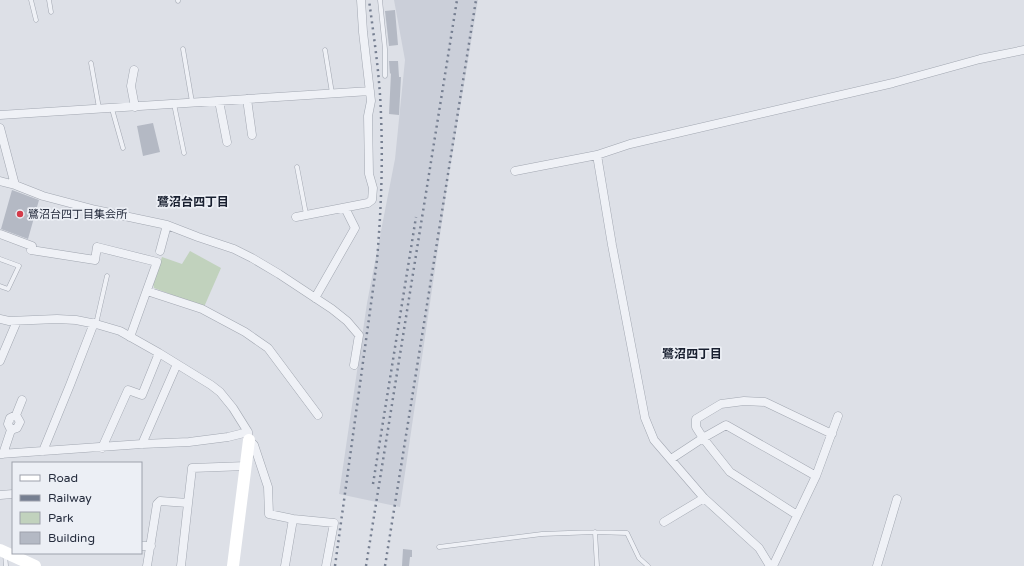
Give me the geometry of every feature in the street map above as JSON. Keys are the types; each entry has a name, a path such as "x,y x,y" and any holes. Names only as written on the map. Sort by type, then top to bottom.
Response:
{"street":[{"path":"296,217 368,203 372,200 373,188 369,174 368,131 368,116 371,101 361,0"},
{"path":"515,172 597,155 630,144 893,83 980,59 1024,50"},
{"path":"134,70 131,86 135,107"},
{"path":"0,115 112,109 192,102 370,91"},
{"path":"247,99 252,135"},
{"path":"219,101 227,142"},
{"path":"1,132 15,185"},
{"path":"597,155 612,246 632,345 641,404 654,440 704,498 759,548 770,566"},
{"path":"0,181 43,196 96,210 167,224 198,237 234,249 252,258 280,274 332,309 347,321 359,335 354,365"},
{"path":"315,298 355,228 345,208"},
{"path":"160,251 167,224"},
{"path":"0,234 32,246 31,250 95,260 97,247 157,262 130,337"},
{"path":"147,290 202,309 245,332 268,348 318,415"},
{"path":"0,319 17,321 56,319 76,320 120,331 211,385 220,392 233,408 254,445 268,486 269,514 293,519 334,523 326,566"},
{"path":"0,361 17,321"},
{"path":"42,451 95,324"},
{"path":"102,448 128,390 142,395 159,353"},
{"path":"142,444 177,364"},
{"path":"22,400 16,415 20,422 17,428 11,430 1,454 189,442 248,436"},
{"path":"798,515 730,472 703,438 696,427 696,419 721,404 744,400 765,402 832,434"},
{"path":"773,566 816,476 838,416"},
{"path":"671,459 726,425 816,476"},
{"path":"233,566 246,466 248,436"},
{"path":"181,566 192,468 246,466"},
{"path":"0,495 12,494"},
{"path":"664,522 704,498"},
{"path":"877,566 897,499"},
{"path":"147,566 156,504 160,501 188,503"},
{"path":"285,566 293,519"},
{"path":"142,546 151,546"},
{"path":"4,552 35,566"}],"lane":[{"path":"31,0 36,20"},
{"path":"49,0 50,12"},
{"path":"380,0 385,48 385,76"},
{"path":"183,49 192,102"},
{"path":"325,50 332,93"},
{"path":"91,63 99,109"},
{"path":"173,104 184,153"},
{"path":"112,109 123,148"},
{"path":"297,167 306,214"},
{"path":"0,259 19,266 8,289 0,286"},
{"path":"95,324 108,276"},
{"path":"439,547 542,534 595,532 626,533 639,558 648,566"},
{"path":"595,532 597,566"},
{"path":"4,552 6,566"}],"shaded area":[{"path":"394,0 478,0 449,174 400,507 339,494 367,303 395,159 405,60"}],"green space":[{"path":"190,251 221,268 204,307 154,288 153,284 162,257 182,264"}],"building":[{"path":"395,10 398,45 389,46 385,11"},
{"path":"389,61 398,61 399,77 401,77 399,115 389,114 391,73 390,74"},
{"path":"153,123 160,152 143,156 137,126"},
{"name":"鷺沼台四丁目集会所","path":"12,190 39,200 28,239 1,229"},
{"path":"403,549 412,550 412,557 410,557 409,566 402,566"}],"railway":[{"path":"335,566 377,260 380,224 382,134 379,87 369,0"},
{"path":"366,566 457,0"},
{"path":"385,566 476,0"},
{"path":"373,484 416,217"}],"place":[{"name":"鷺沼台四丁目集会所","path":"20,214"}],"district":[{"name":"鷺沼台四丁目","path":"193,202"},
{"name":"鷺沼四丁目","path":"692,354"}]}
